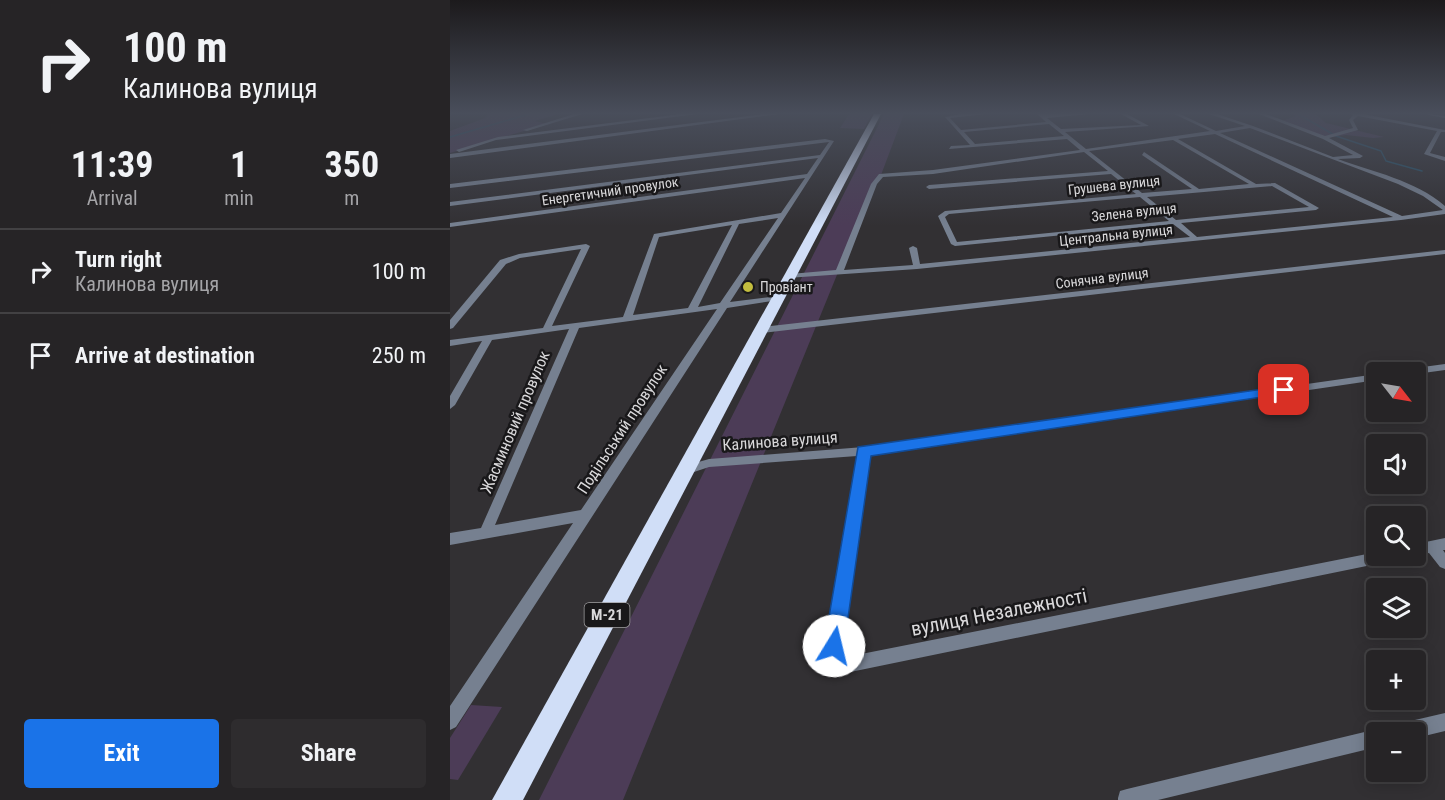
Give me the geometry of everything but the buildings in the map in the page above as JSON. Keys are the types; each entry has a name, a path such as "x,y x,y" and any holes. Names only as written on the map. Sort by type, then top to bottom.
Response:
{"highway":[{"name":"М-21","path":"507,800 858,151"}],"street":[{"path":"450,154 472,151"},
{"path":"450,186 744,151"},
{"path":"450,204 822,156 825,151"},
{"path":"839,272 874,184 881,175 933,172 1090,151"},
{"path":"1196,151 1254,185"},
{"path":"1257,151 1401,218"},
{"path":"1314,151 1429,197 1445,198"},
{"path":"1329,157 1360,156 1351,151"},
{"path":"1428,151 1426,154 1445,159"},
{"path":"1085,152 1196,239"},
{"path":"1144,154 1196,189"},
{"name":"Подільський провулок","path":"450,721 822,156"},
{"path":"929,187 1110,173"},
{"name":"Енергетичний провулок","path":"450,225 808,176"},
{"name":"Грушева вулиця","path":"955,244 942,214 1196,189 1273,184 1316,208"},
{"path":"1429,197 1445,211"},
{"name":"Зелена вулиця","path":"955,244 1316,208"},
{"name":"Центральна вулиця","path":"790,276 917,267 1401,218 1445,211"},
{"path":"627,319 655,236 783,215"},
{"path":"691,310 737,222"},
{"path":"450,326 503,262 519,256 586,246 546,330"},
{"path":"913,248 917,267"},
{"name":"Сонячна вулиця","path":"761,330 1445,252"},
{"path":"450,343 779,298"},
{"name":"Жасминовий провулок","path":"486,531 574,326"},
{"path":"450,405 489,338"},
{"path":"1426,370 1445,367"},
{"name":"Калинова вулиця","path":"685,470 709,463 864,451 1366,378"},
{"name":"вулиця Незалежності","path":"864,451 831,668 1366,560"},
{"path":"450,539 586,515"},
{"path":"1438,545 1445,563"},
{"path":"1426,726 1445,722"},
{"path":"1126,798 1366,741"}],"shaded area":[{"path":"865,151 890,151 881,175 874,184 623,800 539,800"},
{"path":"471,705 502,707 458,780 450,779 450,738"}],"waterway":[{"path":"1381,151 1386,161 1422,171"}],"place":[{"name":"Провіант","path":"748,287"}],"route":[{"path":"834,646 864,451 1284,390"}]}
